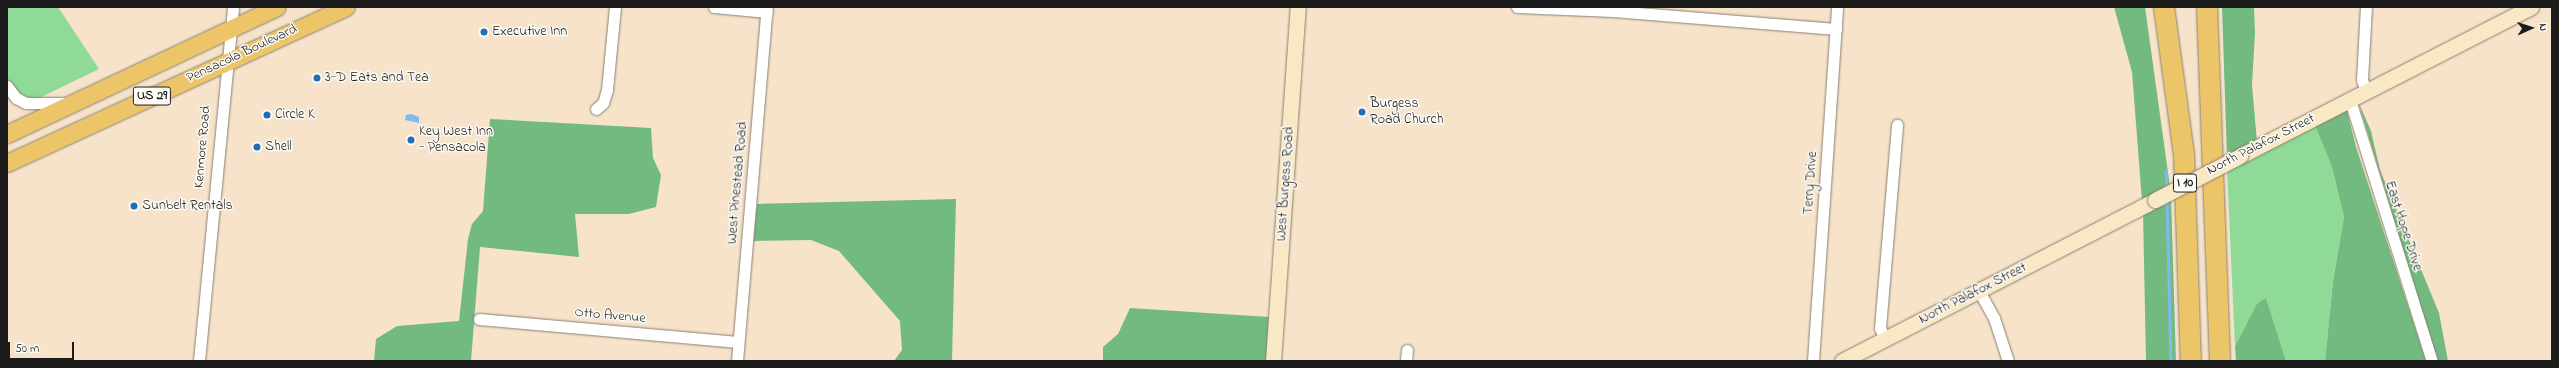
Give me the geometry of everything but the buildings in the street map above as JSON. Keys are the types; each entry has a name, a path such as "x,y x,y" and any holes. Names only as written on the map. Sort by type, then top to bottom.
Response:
{"highway":[{"name":"I 10","path":"2164,7 2184,154 2192,361"},
{"name":"I 10","path":"2207,7 2220,361"}],"main road":[{"name":"Pensacola Boulevard","path":"7,134 277,7"},
{"name":"Pensacola Boulevard","path":"7,163 346,7"},
{"name":"West Burgess Road","path":"1273,361 1298,7"},
{"name":"North Palafox Street","path":"1845,360 2531,7"}],"street":[{"name":"Kenmore Road","path":"199,361 226,61 233,7"},
{"path":"596,109 603,104 608,90 615,7"},
{"path":"714,7 767,9"},
{"path":"1517,7 1613,11 1836,29"},
{"name":"Terry Drive","path":"1812,361 1837,7"},
{"path":"2366,7 2362,80 2366,91"},
{"name":"West Pinestead Road","path":"737,361 767,9"},
{"path":"7,86 16,98 26,103 71,103"},
{"name":"East Hope Drive","path":"2350,100 2432,361"},
{"path":"1885,339 1880,328 1898,124"},
{"path":"1979,291 1994,318 2008,361"},
{"name":"Otto Avenue","path":"478,319 738,342"},
{"path":"1406,361 1407,350"}],"green space":[{"path":"7,7 58,7 99,69 35,100 17,93 7,79"},
{"path":"2114,7 2145,7 2170,187 2142,201 2132,72"},
{"path":"2222,7 2254,7 2255,33 2252,85 2257,142 2227,158"},
{"path":"2358,101 2371,131 2380,170 2439,313 2448,361 2437,361"},
{"path":"2346,107 2356,147 2426,361 2325,361 2333,281 2344,217 2332,167 2314,123"},
{"path":"490,119 651,128 653,158 661,175 656,207 629,214 575,214 579,257 480,247 471,361 374,361 376,339 397,326 459,321 468,239 472,224 483,211"},
{"path":"2314,123 2332,167 2344,217 2333,280 2325,361 2286,361 2266,298 2235,347 2227,168"},
{"path":"2171,196 2176,361 2146,361 2143,211"},
{"path":"956,199 952,361 894,361 902,350 900,321 839,251 811,240 753,241 757,204"},
{"path":"2266,298 2286,361 2236,361 2235,347 2257,304"},
{"path":"1130,308 1269,317 1266,361 1103,361 1103,347 1118,334"}],"water":[{"path":"411,114 419,117 419,123 405,120 406,115"}],"waterway":[{"path":"2166,170 2167,188"},
{"path":"2167,199 2171,361"}],"place":[{"name":"Executive Inn","path":"484,32"},
{"name":"3-D Eats and Tea","path":"317,78"},
{"name":"Burgess Road Church","path":"1362,112"},
{"name":"Circle K","path":"267,115"},
{"name":"Key West Inn - Pensacola","path":"411,140"},
{"name":"Shell","path":"257,147"},
{"name":"Sunbelt Rentals","path":"134,206"}]}
